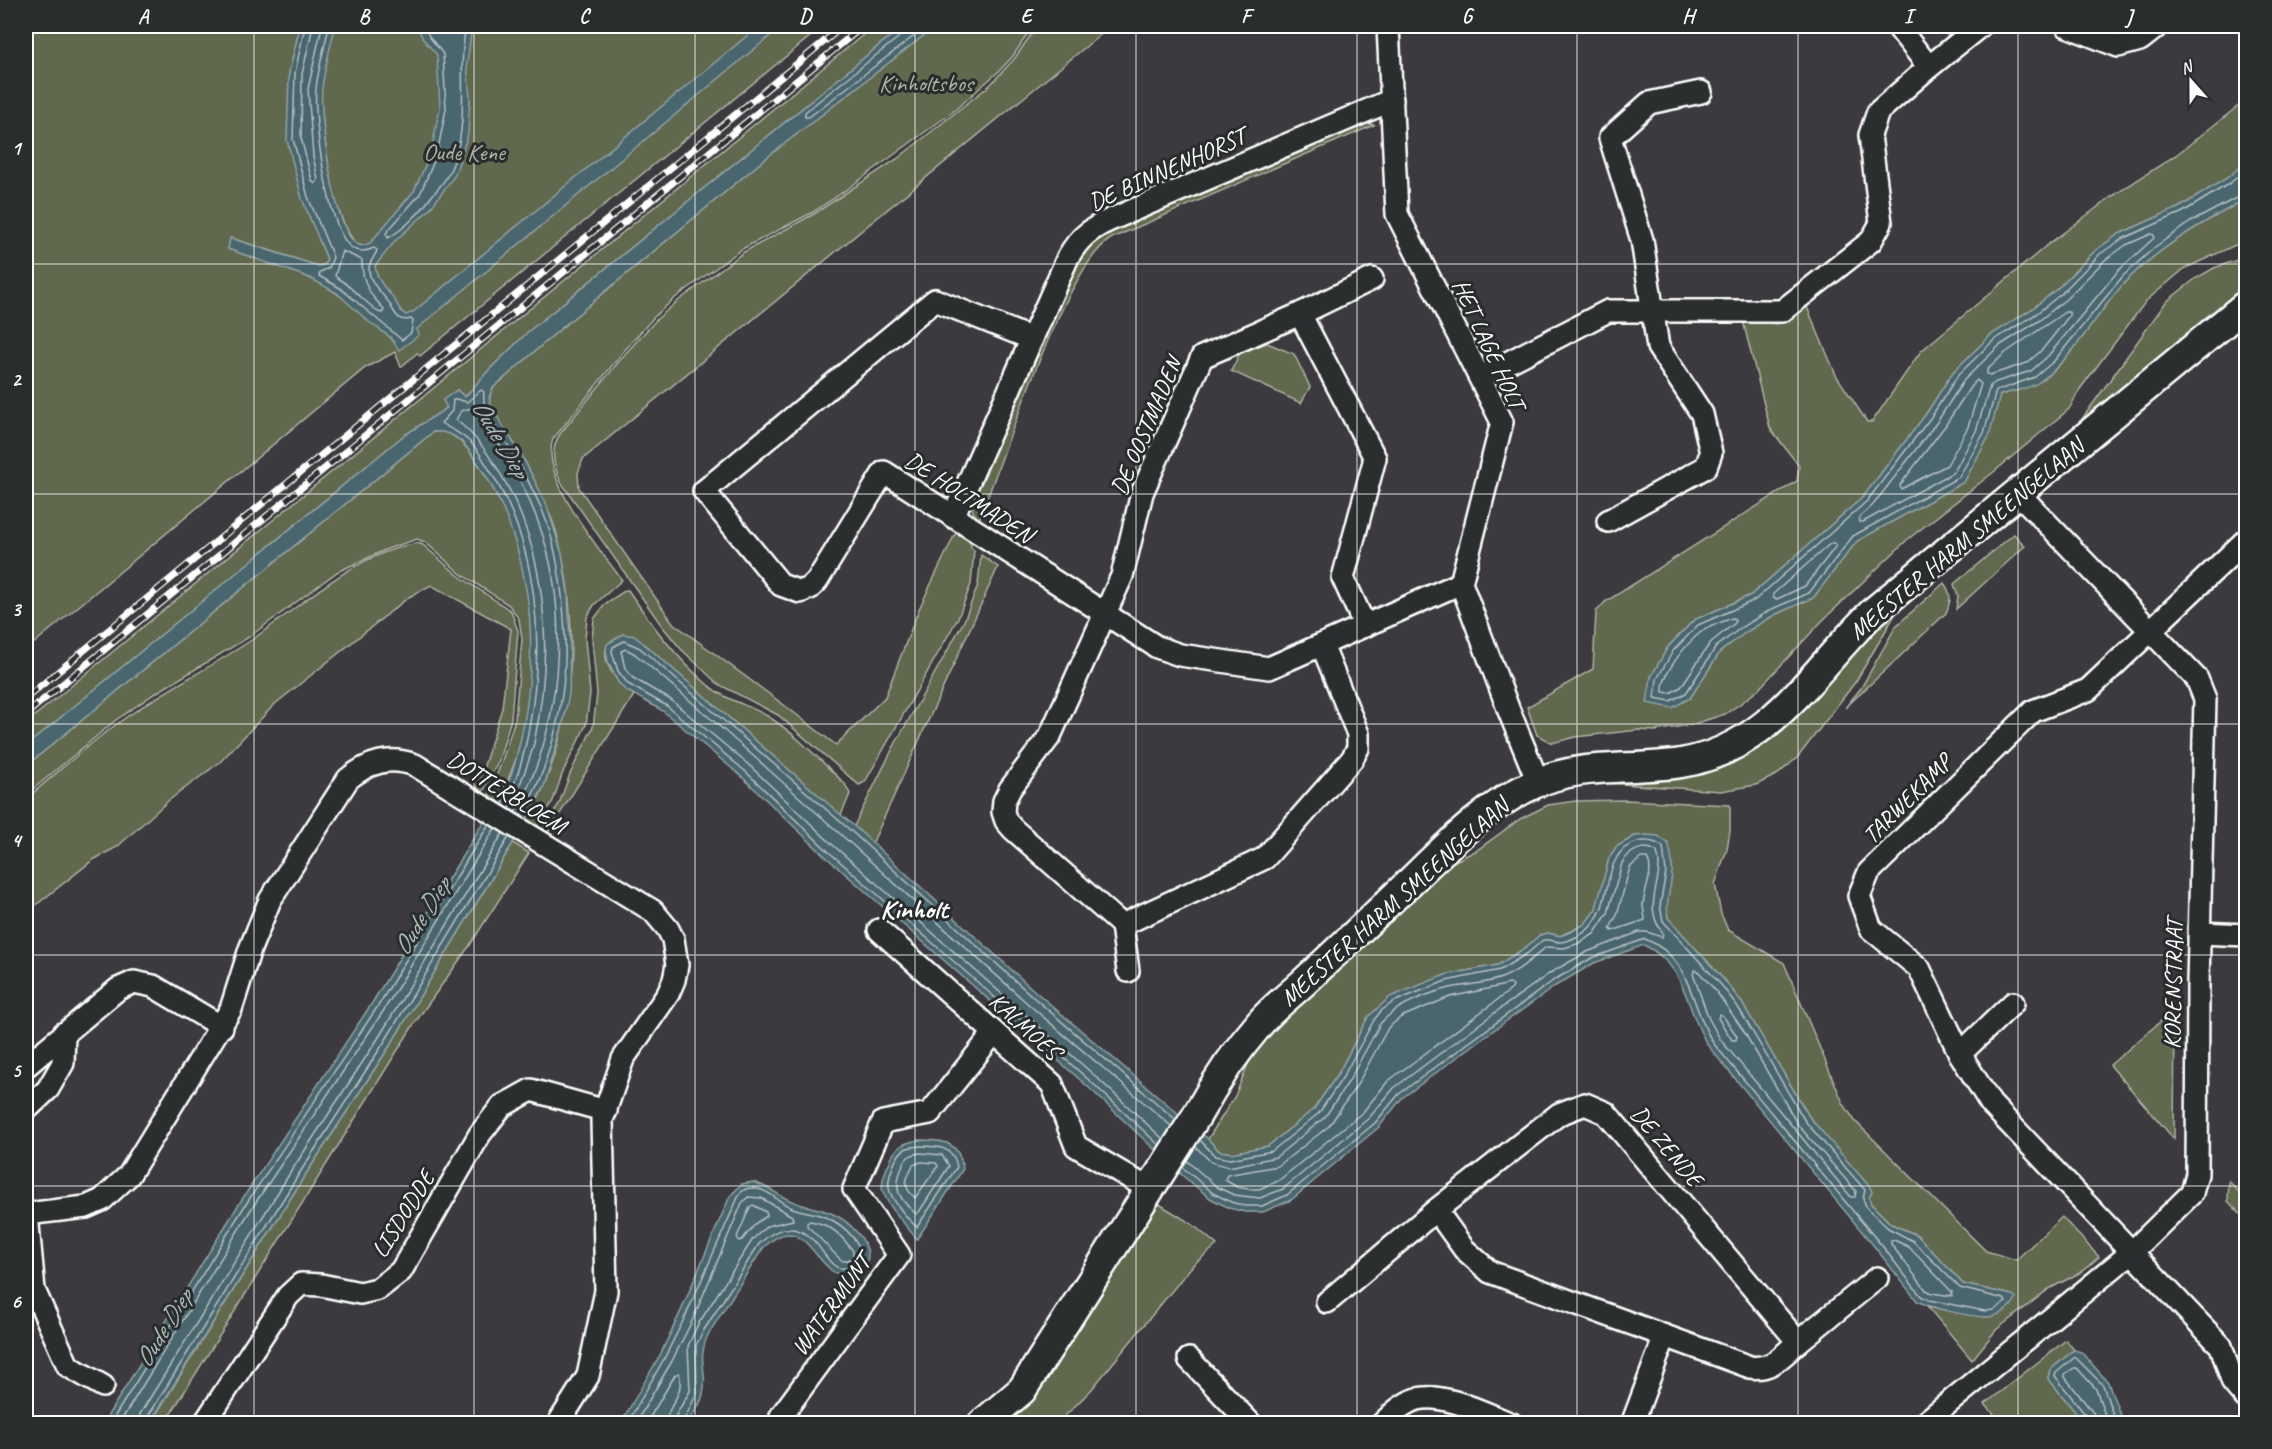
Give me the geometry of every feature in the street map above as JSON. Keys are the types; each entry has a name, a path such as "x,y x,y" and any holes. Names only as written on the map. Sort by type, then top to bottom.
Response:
{"street":[{"name":"HET LAGE HOLT","path":"1388,26 1397,214 1502,422 1461,583"},
{"path":"1897,26 1929,67"},
{"path":"1480,377 1608,311 1782,311 1871,241 1881,223 1870,135 1878,112 1980,26"},
{"path":"2067,26 2118,46 2140,40 2158,26"},
{"path":"1608,521 1706,467 1711,453 1702,414 1658,347 1642,240 1610,138 1649,103 1701,92"},
{"name":"DE BINNENHORST","path":"953,517 1068,257 1082,236 1093,228 1392,100"},
{"name":"DE OOSTMADEN","path":"1122,925 1013,830 1003,812 1004,801 1010,789 1050,736 1122,576 1142,492 1202,357 1372,279"},
{"name":"DE HOLTMADEN","path":"1032,339 935,300 704,491 781,585 800,592 810,588 818,581 884,472 1157,647 1180,654 1269,668 1461,583"},
{"name":"MEESTER HARM SMEENGELAAN","path":"982,1424 1022,1390 1197,1115 1218,1077 1262,1021 1478,819 1507,798 1538,782 1589,769 1683,763 1701,759 1744,741 1793,701 1873,612 2247,305"},
{"path":"1300,314 1375,458 1343,578 1365,626"},
{"name":"KORENSTRAAT","path":"1923,1424 2132,1252 2192,1193 2197,1174 2205,699 2197,679 2019,494"},
{"name":"TARWEKAMP","path":"2247,540 2088,690 2033,711 1869,872 1859,896 1871,929 1919,968 1960,1054 1991,1104 2221,1346 2233,1383 2247,1398"},
{"path":"1461,583 1538,782"},
{"path":"1128,971 1122,925 1265,858 1356,754 1358,734 1322,645"},
{"name":"DOTTERBLOEM","path":"26,1214 86,1207 102,1200 129,1175 222,1027 231,1009 250,949 270,900 348,779 372,764 393,760 415,765 653,911 668,929 676,950 677,965 668,994 623,1059 602,1120 606,1291 588,1376 558,1424"},
{"name":"KALMOES","path":"879,930 1052,1084 1076,1146 1149,1189"},
{"path":"2200,933 2247,935"},
{"path":"26,1066 118,989 134,982 153,986 222,1027"},
{"path":"1960,1054 2013,1003"},
{"path":"26,1107 29,1107 48,1089 63,1063 64,1033"},
{"name":"WATERMUNT","path":"791,1424 781,1416 899,1255 854,1189 883,1122 930,1113 994,1033"},
{"name":"LISDODDE","path":"204,1424 288,1296 301,1284 321,1285 360,1293 378,1288 401,1271 480,1134 502,1106 531,1090 606,1111"},
{"name":"DE ZENDE","path":"1327,1302 1436,1210 1559,1114 1585,1104 1606,1113 1798,1342"},
{"path":"1436,1210 1464,1249 1490,1272 1755,1368 1765,1367 1775,1362 1877,1278"},
{"path":"26,1214 34,1290 68,1365 103,1386"},
{"path":"1632,1424 1665,1336"},
{"path":"1189,1359 1251,1424"},
{"path":"1382,1424 1402,1407 1417,1399 1434,1398 1456,1403 1512,1424"}],"green space":[{"name":"Oude Kene","path":"26,26 300,26 289,73 319,239 327,259 324,265 318,266 231,238 228,249 284,267 324,285 391,338 355,243 347,230 336,201 327,154 312,26 823,26 420,356 417,353 401,367 395,352 365,368 26,650"},
{"path":"874,26 903,26 529,331 465,397 457,390 444,400 447,408 403,436 26,746 26,723"},
{"name":"Kinholtsbos","path":"936,26 1033,26 1013,56 955,110 846,190 813,212 742,249 675,298 654,317 623,352 553,439 551,455 563,492 586,532 622,580 594,605 587,617 585,639 590,693 586,725 563,772 553,801 537,827 526,820 541,792 554,758 568,694 571,628 568,595 553,522 522,456 494,412 490,403 493,388 559,330 766,158"},
{"path":"1037,26 1111,26 583,459 578,473 579,488 673,623 836,745 885,697 919,609 956,532 971,540 971,548 974,550 971,584 958,618 865,782 859,785 778,715 718,684 681,649 662,626 561,482 555,463 555,445 560,434 625,354 657,319 744,252 814,214 897,159 990,85 1015,58"},
{"path":"2246,100 2246,162 2227,178 2180,207 2119,234 2096,250 2057,289 2032,309 1991,335 1953,372 1926,414 1863,497 1751,595 1694,620 1668,647 1651,677 1690,698 1720,652 1746,632 1776,614 1813,598 1857,541 1964,482 1989,436 2000,395 2035,384 2052,372 2076,346 2118,290 2142,266 2185,234 2246,199 2246,240 2184,269 2146,301 2080,389 2069,409 1907,540 1822,621 1758,690 1725,714 1694,724 1655,731 1638,730 1575,737 1552,743 1537,735 1527,707 1593,669 1596,612 1605,602 1797,481 1799,466 1770,428 1743,321 1778,324 1806,305 1836,375 1867,422 1872,422 1921,351 2046,246 2111,197 2176,155"},
{"path":"1359,122 1374,125 1112,238 1094,255 1075,285 1056,323 979,520 973,512 971,500 1077,259 1094,238"},
{"path":"2246,257 2246,288 2077,426 2166,302 2195,279 2214,268"},
{"path":"1267,343 1294,354 1310,387 1301,403 1231,371 1240,353"},
{"path":"445,431 464,445 487,478 504,510 517,543 525,578 532,651 530,688 516,758 497,802 489,795 515,719 522,639 519,619 509,605 461,574 425,542 417,539 387,549 337,572 249,637 154,694 116,720 26,795 26,766 433,432"},
{"path":"2014,534 2025,546 1956,609 1958,596 1954,584"},
{"path":"417,543 423,545 459,576 511,611 518,631 511,719 499,760 483,792 477,788 502,708 511,629 431,585 409,597 275,704 220,762 168,801 117,847 93,860 26,913 26,799 121,721 253,639 330,582 371,558"},
{"path":"981,555 998,567 872,844 854,826 893,748 964,621 978,585"},
{"path":"1944,583 1950,598 1946,613 1845,708 1861,688 1896,626"},
{"path":"626,590 696,675 722,695 762,713 779,724 845,784 850,794 841,815 643,643 612,640 607,647 607,662 616,678 634,695 548,833 543,830 559,804 570,774 593,727 597,694 592,639 594,619 606,603"},
{"path":"1893,610 1896,613 1856,681 1798,757 1778,774 1756,785 1721,791 1607,783 1607,780 1686,775 1861,641"},
{"path":"1626,800 1730,805 1727,849 1715,884 1721,914 1728,930 1784,963 1843,1103 1855,1121 1986,1251 2016,1260 2062,1217 2099,1257 2081,1272 2049,1289 1996,1330 1972,1360 1927,1306 1985,1317 2012,1295 1963,1284 1917,1235 1891,1224 1871,1204 1869,1198 1872,1192 1810,1118 1742,1003 1668,918 1666,907 1668,893 1658,836 1635,836 1616,847 1609,858 1596,909 1585,924 1560,936 1548,933 1540,935 1525,948 1498,965 1445,975 1368,1017 1338,1074 1314,1109 1268,1146 1232,1153 1219,1151 1208,1139 1235,1096 1249,1062 1273,1029 1331,975 1434,872 1477,850 1520,819 1548,805 1576,801"},
{"path":"513,843 529,853 470,945 414,1024 165,1423 150,1424 302,1180 391,1044"},
{"path":"2175,1009 2174,1139 2110,1065"},
{"path":"2229,1181 2246,1200 2246,1220 2228,1201"},
{"path":"1156,1202 1192,1224 1217,1245 1193,1265 1091,1390 1058,1423 1002,1424 1045,1383"},
{"path":"2066,1340 2074,1350 2050,1370 2048,1378 2084,1423 2002,1423 1985,1404"}],"water":[{"path":"300,26 335,26 322,89 323,122 330,171 341,218 349,235 362,246 370,243 414,191 431,152 440,108 437,55 423,39 417,26 472,26 467,64 470,97 468,134 455,175 430,209 395,241 375,266 381,282 406,315 413,312 759,26 782,26 417,329 419,335 399,350 390,337 369,322 337,293 310,278 228,249 230,238 318,266 324,265 327,259 302,199 287,140 289,73"},
{"name":"Oude Diep","path":"903,26 936,26 766,158 559,330 493,388 489,397 491,407 522,456 546,503 562,554 568,594 569,694 563,724 544,786 513,843 391,1044 302,1180 150,1423 103,1423 239,1204 372,1003 509,780 524,723 531,658 530,626 521,561 499,500 483,471 469,449 457,438 442,432 433,432 26,766 26,746 403,436 447,408 443,400 457,390 465,397 529,331"},
{"path":"2246,162 2246,199 2185,234 2142,266 2118,290 2076,346 2052,372 2035,384 2000,395 1989,436 1964,482 1857,541 1813,598 1776,614 1746,632 1720,652 1690,698 1672,708 1647,703 1651,677 1668,647 1694,620 1751,595 1863,497 1926,414 1953,372 1991,335 2032,309 2057,289 2096,250 2119,234 2180,207 2227,178"},
{"path":"623,634 634,636 643,643 854,826 1037,993 1208,1139 1219,1151 1231,1153 1268,1146 1314,1109 1338,1074 1368,1017 1390,997 1445,975 1498,965 1525,948 1540,935 1548,933 1560,936 1585,924 1596,909 1609,858 1616,847 1635,836 1658,836 1668,843 1672,862 1667,906 1668,918 1742,1003 1810,1118 1870,1187 1871,1204 1891,1224 1917,1235 1963,1284 2012,1295 2016,1298 2004,1312 1986,1317 1951,1312 1917,1301 1709,1047 1670,965 1659,954 1644,945 1594,963 1557,985 1494,1030 1402,1098 1379,1127 1291,1200 1263,1212 1245,1212 1229,1208 1210,1198 1184,1177 1086,1085 825,856 741,776 663,711 624,689 608,662 606,651 607,644"},
{"path":"919,1140 949,1144 958,1153 963,1169 917,1239 902,1222 882,1188 884,1174 895,1152 904,1144"},
{"path":"753,1182 794,1202 832,1213 842,1219 857,1232 864,1243 868,1254 867,1260 860,1269 842,1275 831,1270 801,1239 785,1234 775,1238 763,1248 709,1333 703,1351 703,1394 699,1406 687,1423 621,1423 660,1355 730,1196 742,1184"},
{"path":"2074,1350 2081,1352 2108,1382 2123,1423 2084,1423 2048,1378 2050,1370"}],"railway":[{"path":"26,698 843,26"},
{"path":"26,714 863,26"}],"district":[{"name":"Kinholt","path":"914,909"}]}
